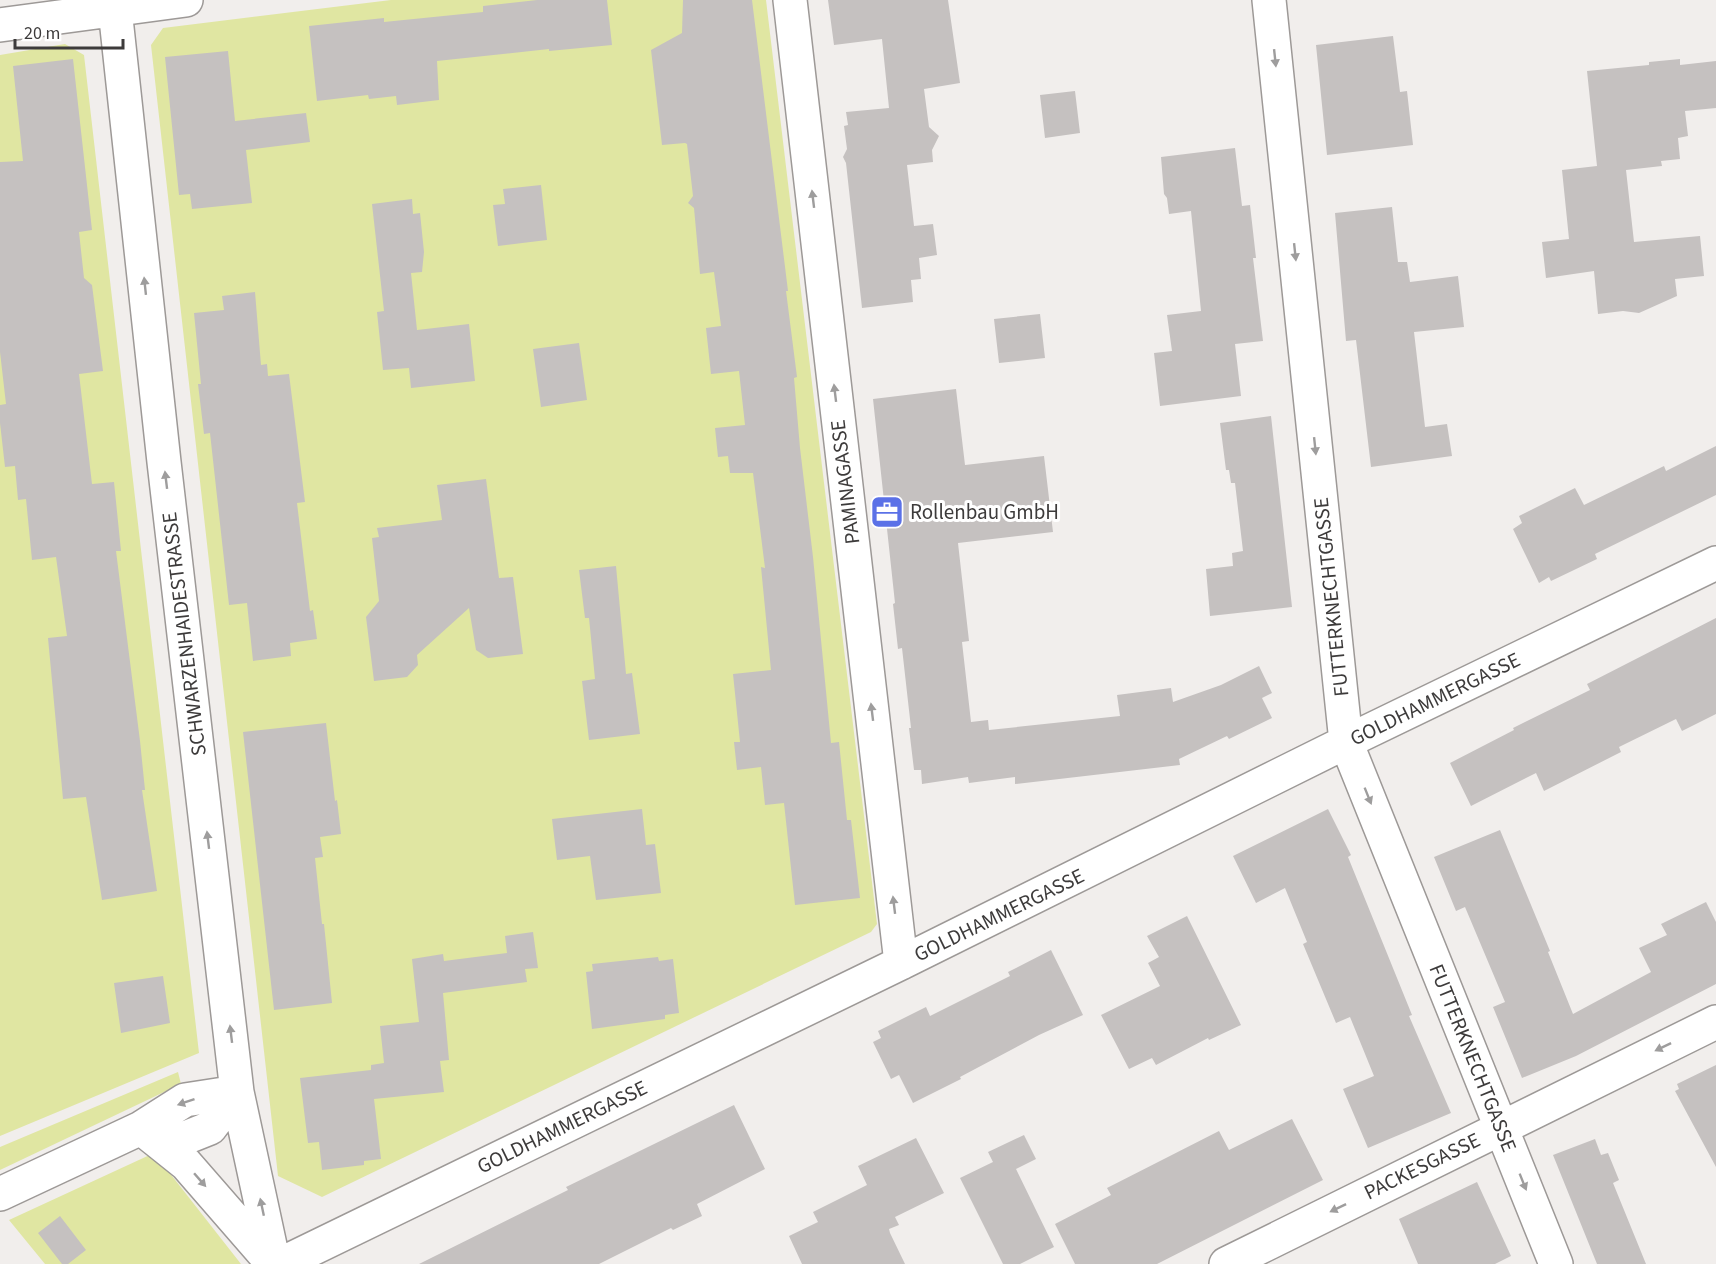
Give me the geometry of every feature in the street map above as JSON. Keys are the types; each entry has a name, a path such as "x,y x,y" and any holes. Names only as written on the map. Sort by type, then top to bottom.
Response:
{"street":[{"path":"0,25 114,4 186,0"},
{"name":"PAMINAGASSE","path":"790,0 900,963"},
{"name":"FUTTERKNECHTGASSE","path":"1269,0 1346,742 1556,1264"},
{"name":"SCHWARZENHAIDESTRASSE","path":"114,4 237,1092 274,1264"},
{"name":"GOLDHAMMERGASSE","path":"281,1264 1716,563"},
{"name":"PACKESGASSE","path":"1226,1264 1716,1022"},
{"path":"0,1194 153,1137 184,1100 237,1092"},
{"path":"153,1137 186,1164 274,1264"}],"green space":[{"path":"391,0 766,0 877,924 871,932 322,1197 278,1176 151,45 163,28"},
{"path":"65,44 84,55 199,1053 0,1136 0,55"},
{"path":"178,1072 181,1084 0,1170 0,1147"},
{"path":"154,1153 241,1264 45,1264 9,1220"}],"building":[{"path":"537,0 607,0 612,45 437,61 439,100 397,105 396,96 369,99 368,95 317,101 309,26 384,18 384,22 483,12 483,6"},
{"path":"683,0 752,0 788,291 786,291 797,377 794,378 800,448 831,743 839,742 847,820 851,820 860,898 795,905 784,803 765,805 761,767 737,770 734,742 740,742 733,674 771,670 761,567 765,568 753,473 730,473 728,456 718,457 715,428 745,425 739,371 711,374 706,328 721,326 714,272 700,274 694,208 688,203 693,196 687,144 662,145 651,50 682,33"},
{"path":"828,0 948,0 960,83 924,89 929,127 939,136 932,150 933,162 907,165 914,226 933,224 937,255 919,258 921,279 911,280 913,302 862,308 846,163 843,157 847,149 844,126 848,125 846,112 889,108 882,39 834,45"},
{"path":"1393,36 1400,92 1407,91 1413,145 1327,155 1316,45"},
{"path":"228,51 235,121 306,113 310,142 246,150 252,203 192,209 190,194 179,195 165,57"},
{"path":"73,59 92,230 79,232 84,278 92,285 103,371 79,374 92,484 114,482 121,551 116,551 140,741 145,790 142,790 157,891 102,900 86,797 63,799 48,638 67,636 56,557 32,560 26,499 18,500 15,466 5,467 0,423 0,405 6,404 0,352 0,162 23,161 13,66"},
{"path":"1680,59 1680,65 1716,61 1716,108 1685,111 1688,136 1678,138 1680,159 1661,161 1662,166 1626,170 1634,242 1700,236 1704,276 1675,279 1677,296 1639,313 1623,311 1598,314 1594,271 1546,278 1542,242 1569,239 1562,170 1597,166 1587,71 1649,65 1649,62"},
{"path":"1075,91 1080,133 1045,138 1040,95"},
{"path":"1235,148 1242,206 1250,205 1256,258 1253,258 1263,341 1235,344 1241,396 1160,406 1154,353 1172,351 1167,315 1201,311 1191,211 1169,214 1167,198 1164,194 1161,157"},
{"path":"541,185 547,240 498,246 493,205 505,204 503,189"},
{"path":"412,199 413,214 420,213 424,252 422,272 411,273 417,330 469,324 475,381 411,388 409,368 383,370 377,312 384,311 372,204"},
{"path":"1392,207 1398,262 1407,262 1410,282 1458,276 1464,327 1414,332 1425,427 1447,424 1452,456 1371,467 1356,340 1346,341 1335,213"},
{"path":"255,292 261,365 267,364 268,376 289,374 305,502 297,503 310,611 313,610 317,639 290,643 291,656 253,661 247,603 229,605 210,433 204,434 198,384 201,384 194,313 224,310 222,296"},
{"path":"1040,314 1045,358 999,363 994,319"},
{"path":"579,343 587,400 541,407 533,349"},
{"path":"956,389 965,465 1044,456 1053,532 958,543 969,641 962,642 971,722 988,720 989,730 1120,716 1117,695 1171,688 1173,702 1221,685 1259,666 1272,693 1262,698 1272,718 1229,739 1227,736 1179,759 1180,765 1015,784 1015,777 969,783 968,777 922,784 921,770 914,770 902,648 898,649 873,399"},
{"path":"1271,416 1292,607 1210,616 1206,569 1233,566 1232,553 1243,551 1235,483 1231,483 1229,470 1226,470 1220,423"},
{"path":"1716,446 1716,495 1595,554 1597,559 1551,581 1549,577 1539,583 1513,529 1522,523 1519,516 1575,488 1584,505 1664,466 1666,471"},
{"path":"486,479 499,578 513,577 523,654 488,658 476,650 469,608 417,655 418,665 407,677 374,681 366,617 379,601 372,538 379,537 377,528 442,520 437,485"},
{"path":"616,566 626,674 632,673 640,734 589,740 582,681 595,679 589,618 585,618 579,570"},
{"path":"1716,618 1716,714 1682,731 1676,719 1619,747 1621,752 1544,791 1536,773 1471,806 1450,763 1514,730 1513,728 1590,690 1587,684"},
{"path":"326,723 341,834 320,837 323,857 315,858 332,1003 274,1010 243,732"},
{"path":"642,809 646,845 655,844 661,893 596,900 590,856 557,860 552,819"},
{"path":"1328,809 1351,855 1348,857 1412,1015 1409,1016 1451,1113 1368,1148 1343,1089 1374,1076 1350,1017 1336,1023 1303,944 1307,942 1285,888 1256,903 1233,856"},
{"path":"1500,830 1550,951 1548,952 1573,1014 1651,972 1639,948 1667,935 1661,924 1706,902 1716,922 1716,984 1576,1056 1522,1078 1493,1007 1505,1002 1465,907 1456,911 1434,857"},
{"path":"1187,916 1241,1025 1209,1040 1208,1038 1156,1065 1152,1058 1129,1069 1101,1015 1160,986 1148,963 1159,957 1147,936"},
{"path":"533,932 538,968 525,969 527,982 443,993 449,1060 440,1061 444,1092 374,1099 381,1159 364,1161 364,1165 322,1170 319,1142 308,1143 300,1078 371,1070 371,1065 384,1063 380,1026 419,1022 412,959 443,954 444,961 507,953 505,936"},
{"path":"1051,950 1083,1015 1039,1035 913,1103 899,1075 891,1079 873,1042 881,1038 878,1031 926,1007 930,1016 1010,976 1008,972"},
{"path":"658,957 659,961 673,959 679,1013 665,1015 665,1019 592,1029 586,972 593,971 592,964"},
{"path":"163,976 170,1023 121,1033 114,983"},
{"path":"1716,1065 1716,1167 1675,1091 1679,1089 1677,1084"},
{"path":"734,1105 765,1169 697,1204 702,1216 673,1230 671,1228 599,1264 419,1264 568,1190 566,1187"},
{"path":"1292,1119 1323,1180 1157,1264 1075,1264 1055,1224 1111,1195 1107,1188 1219,1131 1229,1150"},
{"path":"1024,1135 1036,1159 1016,1169 1054,1247 1020,1264 1003,1264 960,1178 993,1162 988,1152"},
{"path":"916,1138 944,1193 895,1217 899,1225 889,1229 905,1264 802,1264 789,1236 818,1222 813,1212 867,1185 858,1166"},
{"path":"1595,1139 1601,1155 1608,1153 1619,1180 1613,1183 1646,1264 1597,1264 1553,1155"},
{"path":"1477,1182 1511,1256 1495,1264 1418,1264 1399,1219"},
{"path":"60,1216 86,1250 68,1264 62,1264 38,1233"}],"place":[{"name":"Rollenbau GmbH","path":"887,512"}]}
